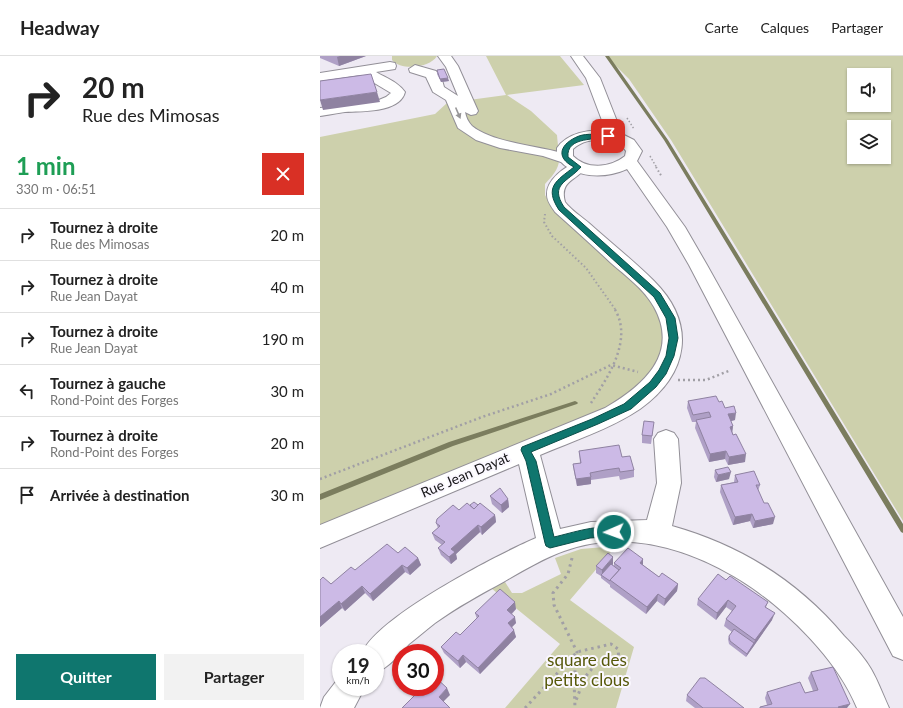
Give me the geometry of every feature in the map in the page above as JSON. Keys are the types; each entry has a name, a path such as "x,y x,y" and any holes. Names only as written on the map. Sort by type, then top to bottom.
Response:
{"main road":[{"path":"320,76 378,56"},
{"path":"415,69 431,66 438,62 443,56 452,66 472,113 481,127 500,137 522,142 580,139 603,135 628,143 634,153 629,161 619,167 601,170"},
{"path":"452,56 458,58 469,78 477,104 472,113"},
{"path":"577,56 593,78 603,102 604,111 616,138"},
{"path":"320,76 362,70 392,63 432,74 436,78 438,89"},
{"path":"392,63 402,74 438,89 452,98 461,121 467,130 481,138 513,148 556,155 572,163 601,170 627,180 651,194"},
{"path":"320,112 349,108 356,110 379,106 397,96 398,92 392,86 362,70"},
{"path":"572,163 564,150 597,125 604,111"},
{"path":"629,161 640,175 651,194 661,205 676,227 698,265 903,646"},
{"path":"557,203 554,192 556,186 567,174 572,163"},
{"name":"Rue Jean Dayat","path":"320,536 613,414 647,391 663,372 670,356 673,338 671,318 658,295 557,203"},
{"path":"657,533 669,483 666,439"},
{"path":"526,450 558,541"},
{"path":"384,649 401,632 455,594 558,541 590,533 638,531 657,533 704,548 748,569 787,596 826,634 859,678 873,708"},
{"path":"335,708 344,696"}],"path":[{"path":"320,479 482,416 551,394 611,366 619,349 622,337 620,316 585,265 564,249 546,228 544,218 546,211 557,203"},
{"path":"558,541 572,560 568,574 553,593 554,605 568,630 576,652 574,680 575,708"},
{"path":"525,708 576,652 612,644 618,649 619,660 611,666 596,664 585,677 575,703"}],"green space":[{"path":"392,56 437,56 428,63 415,67 408,67 396,63 392,60"},
{"path":"486,56 560,56 584,85 507,95 531,111 557,135 559,157 558,167 545,184 545,195 553,209 645,290 661,316 665,342 654,369 615,405 320,527 320,137 435,114 447,103 506,95"},
{"path":"606,56 903,56 903,521 671,140 629,79"},
{"name":"square des petits clous","path":"616,546 570,600 634,647 616,708 505,708 560,644 491,588 505,582 512,593 522,593 561,574 555,558 581,549"}],"building":[{"path":"444,69 448,78 440,79 437,70"},
{"path":"371,74 377,92 320,100 320,81"},
{"path":"716,396 719,402 722,401 725,408 734,406 736,413 728,414 733,426 730,427 733,435 736,434 746,454 729,457 726,451 710,454 696,420 711,417 709,412 693,415 688,401"},
{"path":"644,421 654,422 652,436 642,435"},
{"path":"619,445 622,457 630,456 634,470 620,472 619,468 605,470 590,473 591,477 576,479 573,464 581,463 579,451"},
{"path":"728,467 731,472 718,475 715,470"},
{"path":"754,471 760,485 756,485 764,503 768,503 775,517 755,521 752,514 735,517 721,485 738,482 735,475"},
{"path":"500,488 508,499 501,505 490,496"},
{"path":"474,502 478,505 474,509 470,505"},
{"path":"467,503 474,509 480,503 495,515 481,527 478,525 451,549 455,552 449,557 438,548 445,542 432,533 440,526 436,523 437,519 453,505 459,510"},
{"path":"387,544 398,553 405,547 418,558 407,568 402,565 370,594 362,586 341,604 339,601 320,617 320,580 323,577 331,584 351,567 355,570"},
{"path":"628,548 643,559 640,563 659,577 662,573 678,584 665,599 658,594 647,607 610,580 621,568 614,563"},
{"path":"608,553 613,557 602,570 596,566"},
{"path":"611,564 619,570 610,581 601,575"},
{"path":"718,574 726,580 730,576 768,602 765,607 775,613 755,640 726,619 736,606 728,600 717,613 698,599"},
{"path":"500,589 515,602 507,610 515,617 508,623 514,630 478,668 463,655 458,661 444,649 444,644 456,632 460,635 479,616 475,613"},
{"path":"734,629 754,643 747,654 730,641 729,636"},
{"path":"833,667 850,704 838,707 839,708 760,708 772,704 767,692 800,682 805,693 818,690 811,672"},
{"path":"700,678 705,678 744,708 703,708 687,695"},
{"path":"414,696 440,696 439,697 450,708 402,708"}],"waterway":[{"path":"607,56 666,140 903,530"},
{"path":"320,497 451,444 575,403"}],"route":[{"path":"608,136 594,135 581,138 571,142 567,146 564,150 565,157 570,163 578,167 567,174 556,186 554,192 555,198 561,208 658,295 671,318 673,338 670,356 667,365 659,378 647,391 628,406 595,422 526,450 531,461 537,493 550,543 590,533 614,532"}]}
